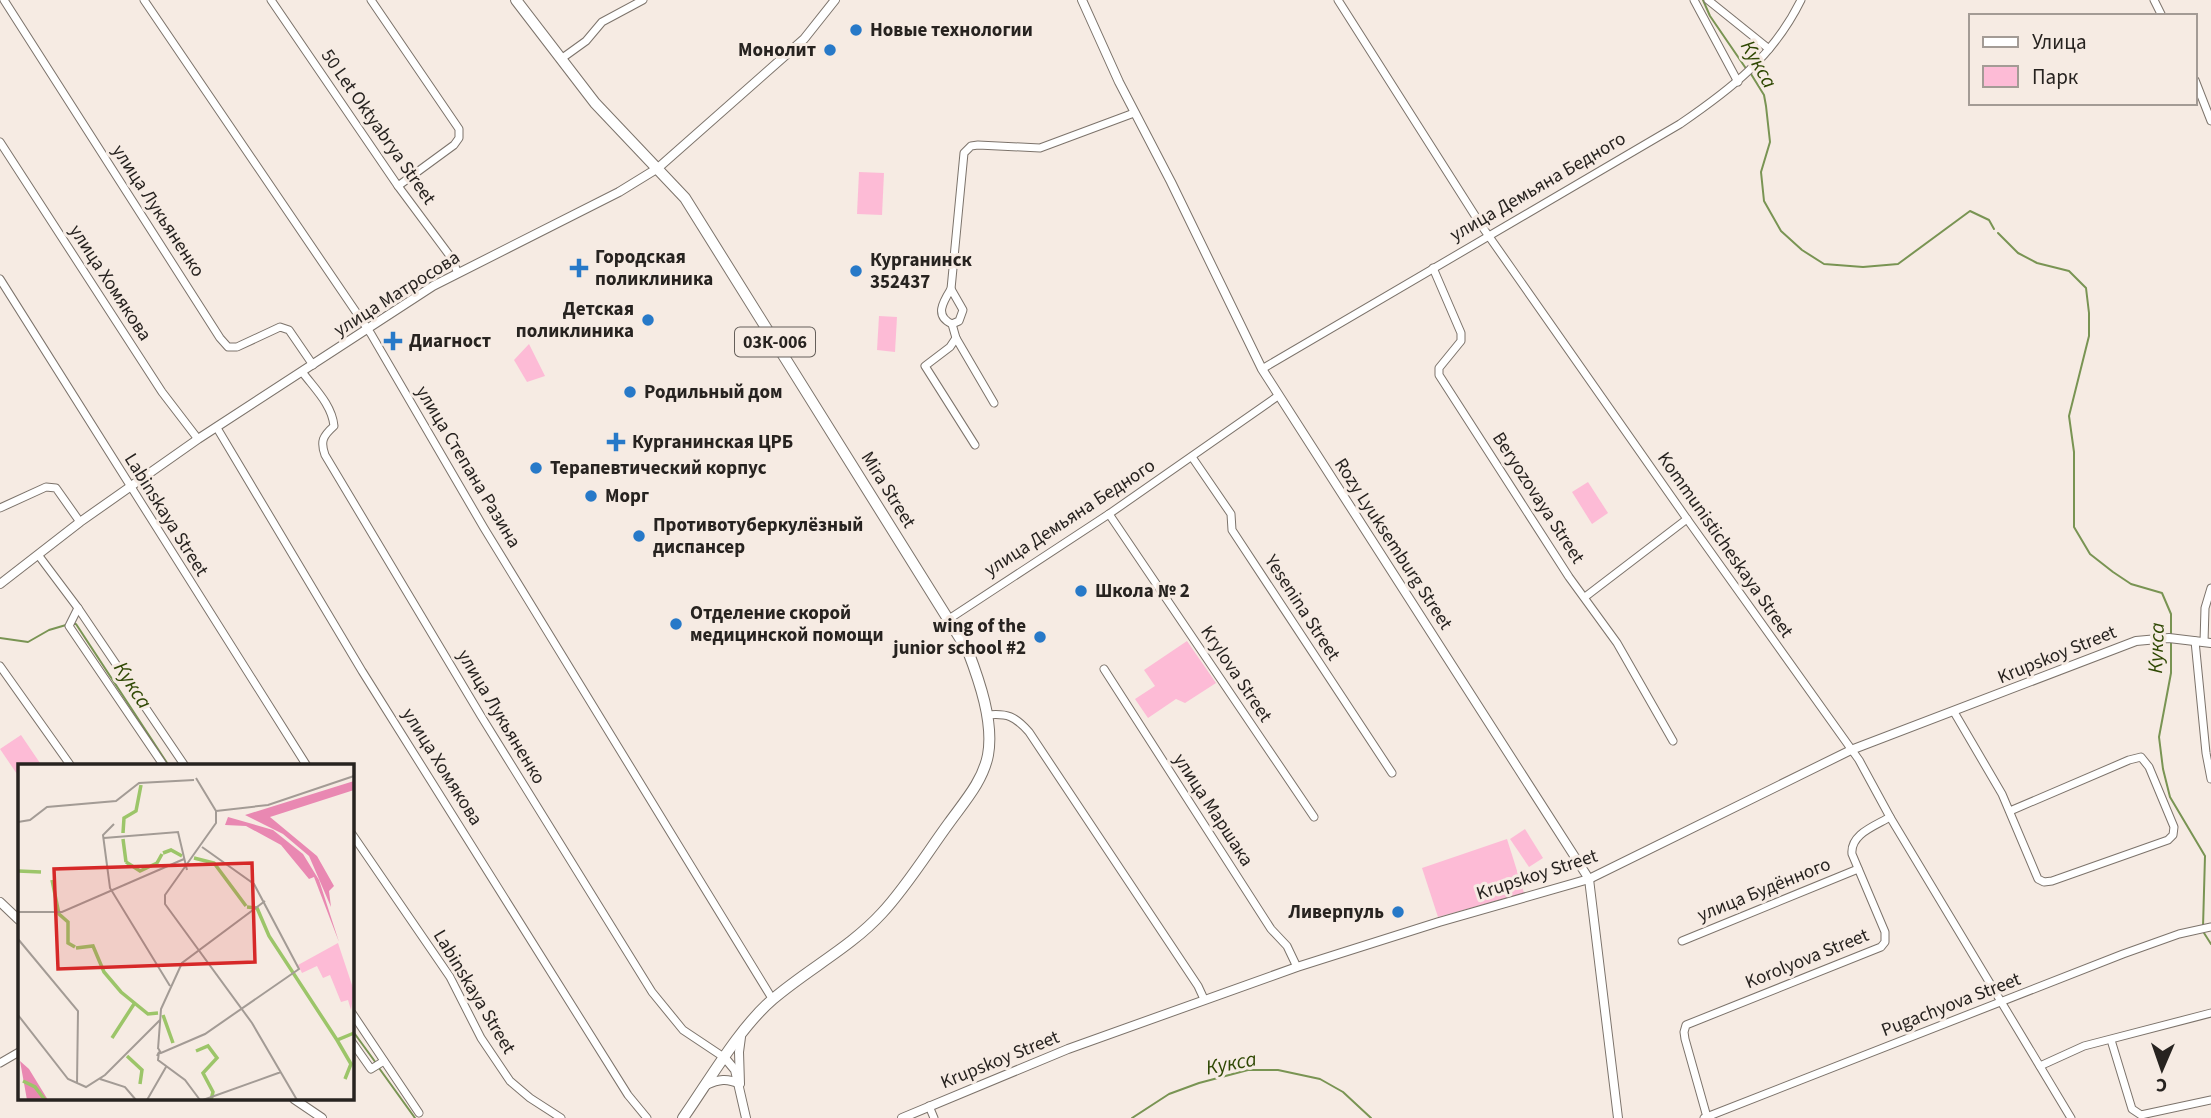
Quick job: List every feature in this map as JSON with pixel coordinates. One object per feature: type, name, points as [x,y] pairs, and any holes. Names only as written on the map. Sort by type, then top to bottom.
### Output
[{"type":"main road","name":"Mira Street","points":[[516,0],[595,103],[685,198],[968,651],[981,684],[987,715]]},
{"type":"main road","name":"03К-006","points":[[683,1118],[741,1037],[773,1000],[859,935],[882,914],[905,886],[977,784],[989,752],[987,715]]},
{"type":"street","name":"улица Лукьяненко","points":[[4,0],[220,338],[228,347],[237,347],[280,327],[289,330],[313,365]]},
{"type":"street","name":"улица Степана Разина","points":[[144,0],[367,329],[484,527],[773,1000]]},
{"type":"street","name":"50 Let Oktyabrya Street","points":[[271,0],[450,257],[457,273]]},
{"type":"street","points":[[371,0],[459,129],[459,138],[454,145],[398,186]]},
{"type":"street","points":[[561,59],[586,41],[602,22],[643,0]]},
{"type":"street","name":"улица Матросова","points":[[0,584],[80,522],[198,439],[433,286],[619,192],[658,168],[804,39],[835,0]]},
{"type":"street","name":"Rozy Lyuksemburg Street","points":[[1082,0],[1134,113],[1262,369],[1589,879],[1618,1118]]},
{"type":"street","name":"Kommunisticheskaya Street","points":[[1338,0],[1489,235],[1859,760],[2000,1003],[2071,1118]]},
{"type":"street","points":[[1694,0],[1738,82]]},
{"type":"street","points":[[1707,0],[1769,49]]},
{"type":"street","name":"улица Демьяна Бедного","points":[[1262,369],[1680,124],[1749,71],[1769,49],[1801,0]]},
{"type":"street","points":[[2197,85],[2211,121]]},
{"type":"street","points":[[994,403],[956,338],[952,324],[940,312],[951,289],[964,152],[971,146],[978,145],[1040,148],[1134,113]]},
{"type":"street","name":"улица Хомякова","points":[[0,142],[162,392],[198,439]]},
{"type":"street","name":"Beryozovaya Street","points":[[1433,268],[1461,333],[1461,341],[1438,368],[1439,375],[1569,577],[1617,643],[1673,741]]},
{"type":"street","name":"Labinskaya Street","points":[[0,279],[306,764]]},
{"type":"street","points":[[951,289],[963,310],[959,321],[952,324]]},
{"type":"street","points":[[956,338],[950,347],[925,366],[975,445]]},
{"type":"street","name":"улица Лукьяненко","points":[[303,373],[329,407],[333,417],[334,426],[324,436],[321,445],[325,455],[481,716],[652,992],[682,1030],[725,1058]]},
{"type":"street","name":"улица Демьяна Бедного","points":[[949,619],[1109,514],[1278,396]]},
{"type":"street","name":"улица Хомякова","points":[[217,428],[362,671],[628,1095],[647,1118]]},
{"type":"street","name":"Yesenina Street","points":[[1192,457],[1231,514],[1232,530],[1392,773]]},
{"type":"street","points":[[0,508],[46,487],[56,488],[80,522]]},
{"type":"street","name":"Krylova Street","points":[[1109,514],[1314,817]]},
{"type":"street","points":[[1585,597],[1687,519]]},
{"type":"street","points":[[38,556],[78,608],[185,764]]},
{"type":"street","points":[[2211,588],[2205,608],[2203,642],[2205,740],[2211,779]]},
{"type":"street","points":[[78,608],[69,626],[163,764]]},
{"type":"street","name":"Krupskoy Street","points":[[902,1118],[1068,1049],[1204,999],[1440,922],[1589,879],[1851,750],[2136,641],[2171,638],[2203,642]]},
{"type":"street","points":[[0,666],[70,764]]},
{"type":"street","name":"улица Маршака","points":[[1104,669],[1271,929],[1287,946],[1297,967]]},
{"type":"street","points":[[1954,712],[2010,811],[2038,879],[2045,881],[2168,841],[2173,835],[2174,827],[2149,767],[2141,757],[2010,811]]},
{"type":"street","points":[[987,715],[1010,715],[1018,719],[1029,732],[1183,963],[1204,999]]},
{"type":"street","name":"Korolyova Street","points":[[1705,1117],[1685,1039],[1686,1025],[1881,947],[1885,942],[1885,932],[1852,854],[1851,845],[1855,839],[1890,817]]},
{"type":"street","name":"Labinskaya Street","points":[[354,837],[450,977],[481,1038],[510,1081],[561,1118]]},
{"type":"street","name":"улица Будённого","points":[[1682,941],[1858,869]]},
{"type":"street","points":[[0,902],[18,919]]},
{"type":"street","name":"Pugachyova Street","points":[[1705,1117],[2123,954],[2179,934],[2210,927]]},
{"type":"street","points":[[2040,1066],[2084,1046],[2211,1013]]},
{"type":"street","points":[[354,1017],[379,1064],[419,1113]]},
{"type":"street","points":[[741,1037],[740,1084],[746,1118]]},
{"type":"street","points":[[2111,1040],[2132,1109],[2141,1115],[2211,1100]]},
{"type":"street","points":[[354,1045],[371,1069],[379,1064]]},
{"type":"street","points":[[0,1063],[18,1053]]},
{"type":"street","points":[[725,1058],[735,1070],[740,1084]]},
{"type":"street","points":[[706,1086],[728,1079],[740,1084]]},
{"type":"street","points":[[295,1100],[322,1118]]},
{"type":"street","points":[[929,1106],[934,1118]]},
{"type":"green space","points":[[859,172],[884,173],[882,215],[857,214]]},
{"type":"green space","points":[[879,316],[897,317],[895,352],[877,350]]},
{"type":"green space","points":[[529,344],[545,376],[527,382],[514,360]]},
{"type":"green space","points":[[1588,482],[1608,513],[1592,524],[1572,492]]},
{"type":"green space","points":[[1187,641],[1216,683],[1185,703],[1176,699],[1148,718],[1135,699],[1155,686],[1144,670]]},
{"type":"green space","points":[[21,735],[41,764],[18,764],[18,776],[0,749]]},
{"type":"green space","points":[[1525,829],[1543,858],[1529,867],[1510,839]]},
{"type":"green space","points":[[1507,839],[1524,893],[1438,917],[1422,868]]},
{"type":"waterway","name":"Кукса","points":[[1703,0],[1710,16],[1747,70]]},
{"type":"waterway","name":"Кукса","points":[[1751,74],[1764,95],[1770,142],[1761,172],[1764,201],[1781,231],[1802,250],[1824,264],[1863,267],[1898,264],[1970,211],[1989,220],[1994,229]]},
{"type":"waterway","name":"Кукса","points":[[1998,233],[2018,253],[2037,263],[2069,271],[2086,288],[2089,336],[2069,416],[2074,452],[2074,527],[2090,554],[2113,572],[2131,584],[2162,593],[2171,614],[2171,635]]},
{"type":"waterway","name":"Кукса","points":[[72,624],[76,624],[168,764]]},
{"type":"waterway","name":"Кукса","points":[[0,638],[28,642],[49,630],[66,625]]},
{"type":"waterway","name":"Кукса","points":[[2171,640],[2171,673],[2159,737],[2170,797],[2205,856],[2203,927]]},
{"type":"waterway","name":"Кукса","points":[[2204,933],[2211,944]]},
{"type":"waterway","name":"Кукса","points":[[354,1033],[376,1063]]},
{"type":"waterway","name":"Кукса","points":[[379,1068],[415,1118]]},
{"type":"waterway","name":"Кукса","points":[[1132,1118],[1169,1094],[1248,1070],[1278,1070],[1320,1079],[1343,1092],[1371,1118]]},
{"type":"place","name":"Новые технологии","points":[[856,30]]},
{"type":"place","name":"Монолит","points":[[830,50]]},
{"type":"place","name":"Городская поликлиника","points":[[579,268]]},
{"type":"place","name":"Курганинск 352437","points":[[856,271]]},
{"type":"place","name":"Детская поликлиника","points":[[648,320]]},
{"type":"place","name":"Диагност","points":[[393,341]]},
{"type":"place","name":"Родильный дом","points":[[630,392]]},
{"type":"place","name":"Курганинская ЦРБ","points":[[616,442]]},
{"type":"place","name":"Терапевтический корпус","points":[[536,468]]},
{"type":"place","name":"Морг","points":[[591,496]]},
{"type":"place","name":"Противотуберкулёзный диспансер","points":[[639,536]]},
{"type":"place","name":"Школа № 2","points":[[1081,591]]},
{"type":"place","name":"Отделение скорой медицинской помощи","points":[[676,624]]},
{"type":"place","name":"wing of the junior school #2","points":[[1040,637]]},
{"type":"place","name":"Ливерпуль","points":[[1398,912]]}]
